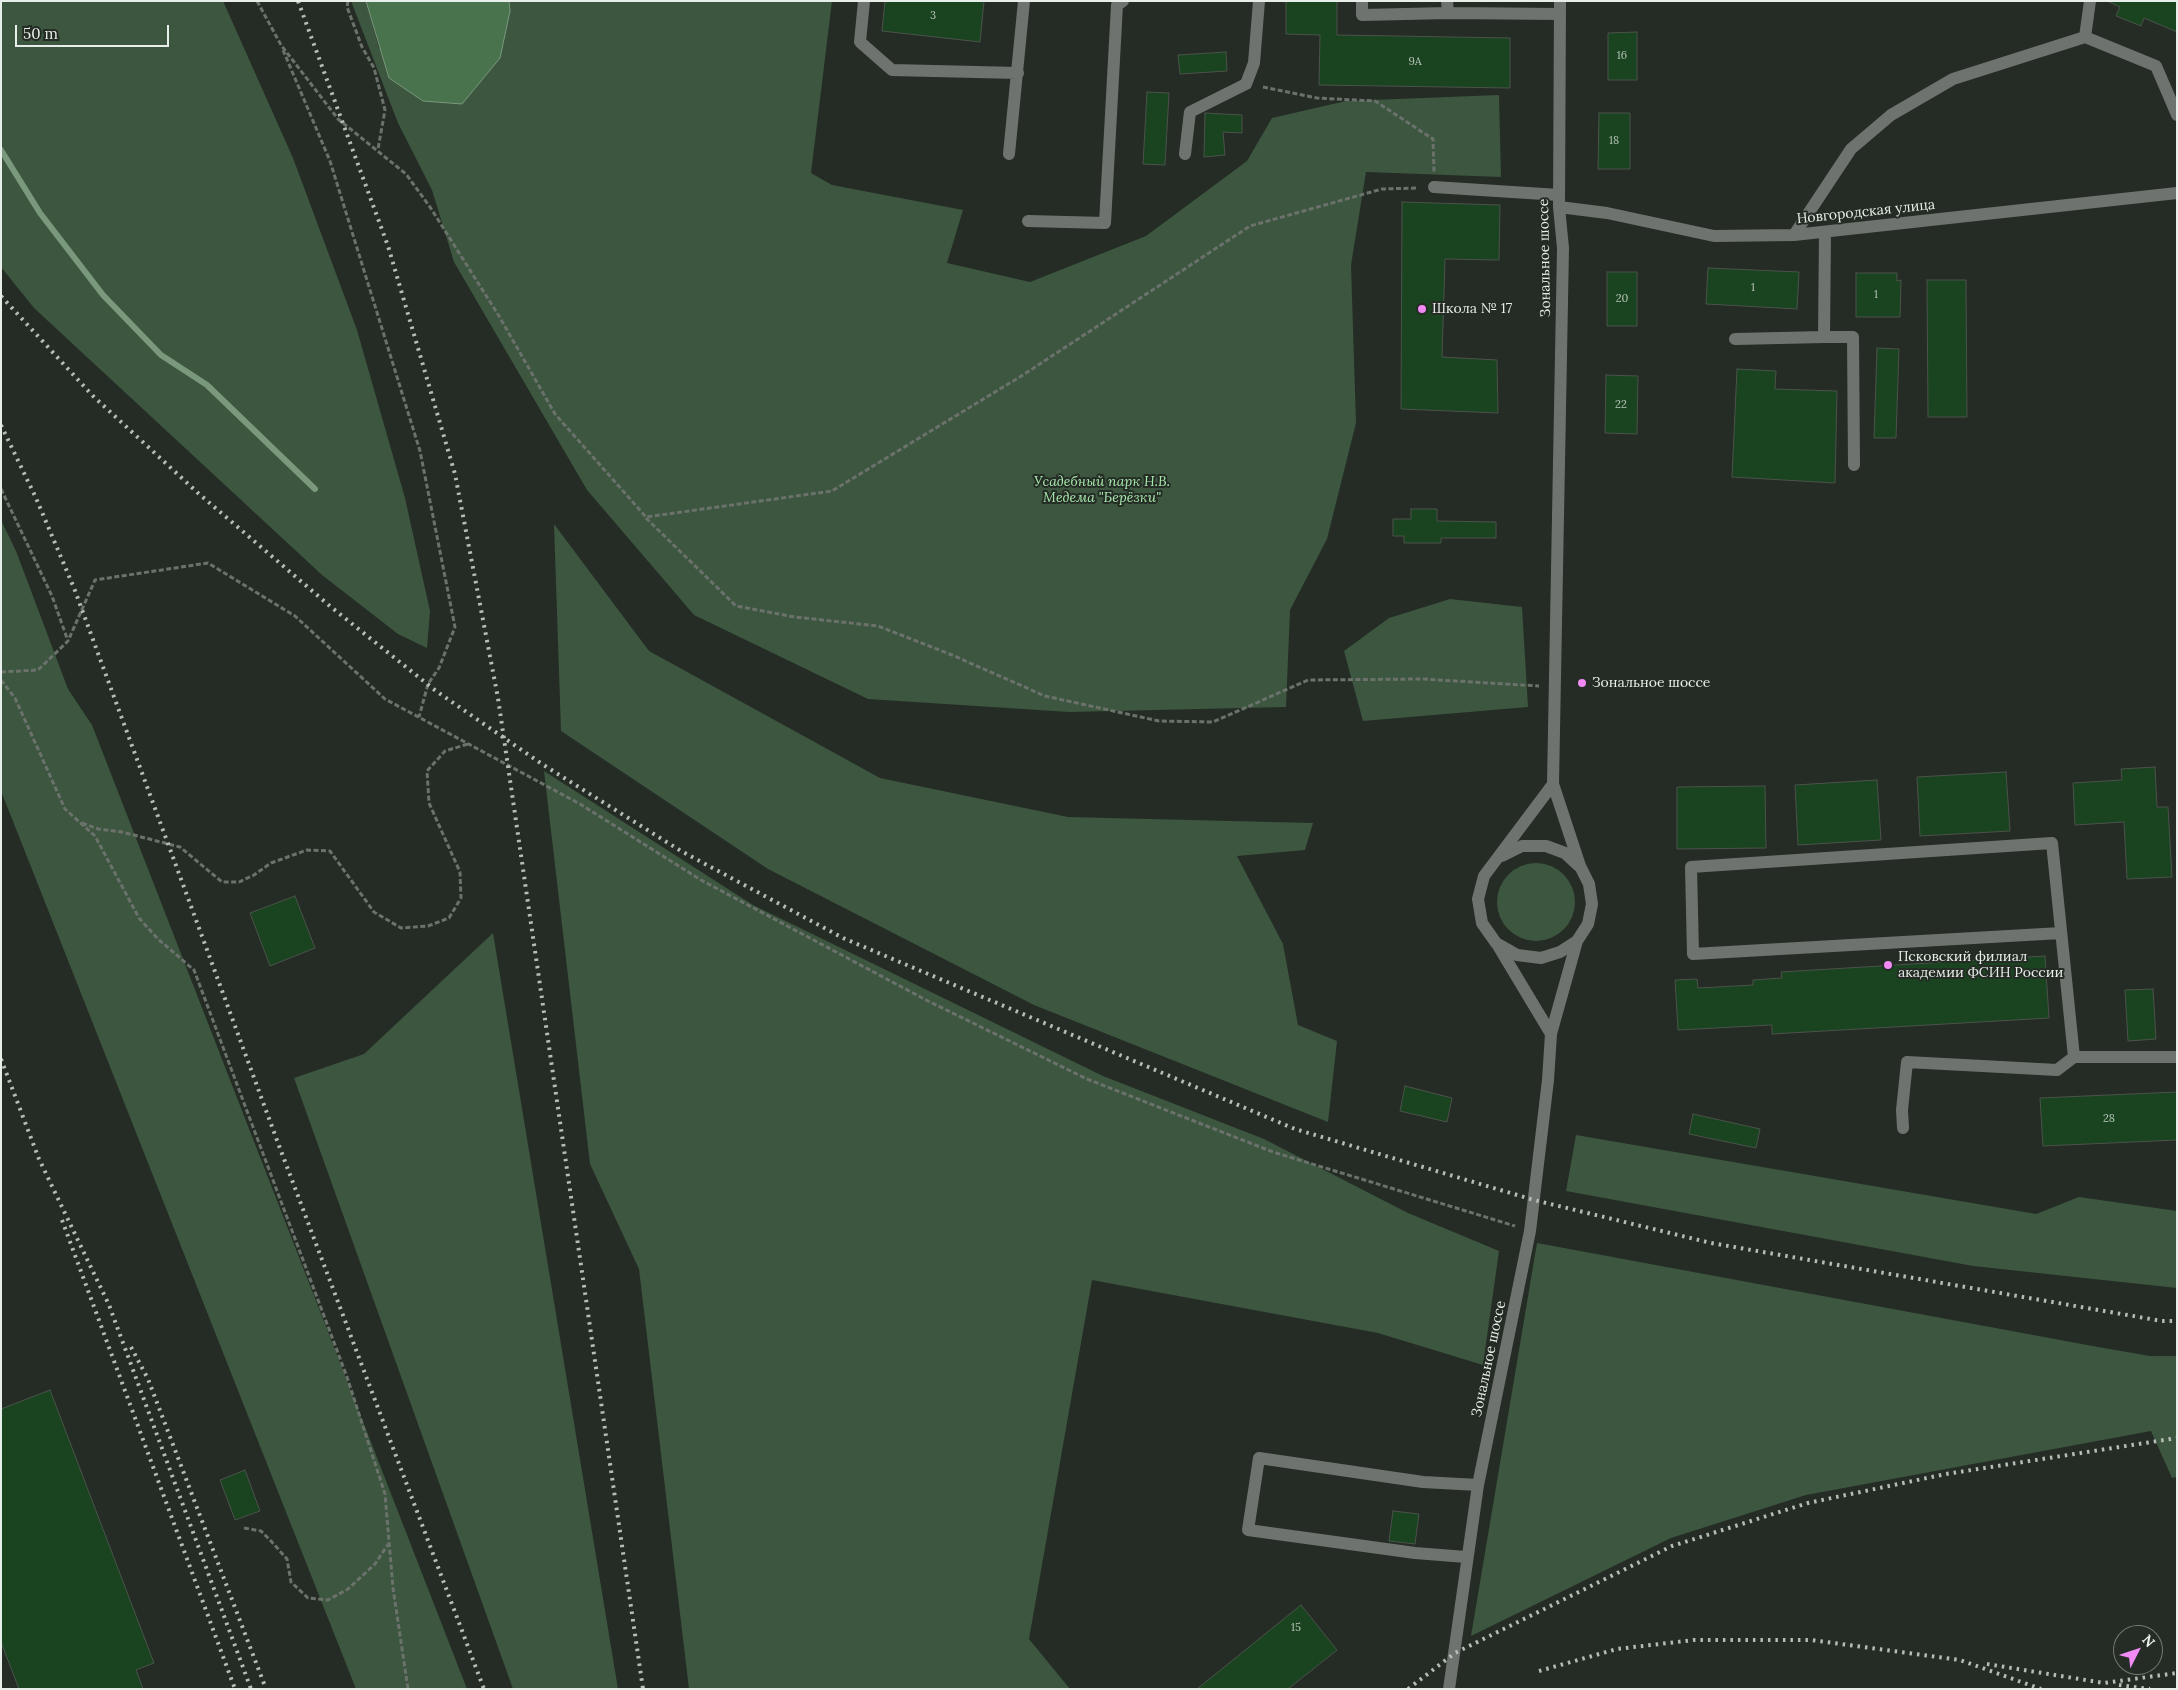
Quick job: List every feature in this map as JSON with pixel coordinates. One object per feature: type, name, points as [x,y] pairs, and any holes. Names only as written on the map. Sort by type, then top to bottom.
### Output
[{"type":"street","points":[[864,1],[860,42],[892,70],[1018,72]]},
{"type":"street","points":[[1009,154],[1024,1]]},
{"type":"street","points":[[1028,221],[1105,223],[1117,5],[1122,1]]},
{"type":"street","points":[[1186,154],[1190,112],[1246,84],[1254,63],[1259,1]]},
{"type":"street","points":[[1362,1],[1362,15],[1447,7],[1560,8]]},
{"type":"street","points":[[2085,37],[2090,1]]},
{"type":"street","name":"Зональное шоссе","points":[[1449,1689],[1466,1557],[1478,1485],[1530,1230],[1548,1080],[1551,1034],[1576,941],[1588,924],[1592,904],[1589,884],[1580,866],[1553,784],[1563,248],[1559,201],[1560,8]]},
{"type":"street","points":[[1794,235],[1851,149],[1891,116],[1953,79],[2085,37],[2156,66],[2177,115]]},
{"type":"street","name":"Новгородская улица","points":[[1434,187],[1559,201],[1714,236],[1825,233],[2177,193]]},
{"type":"street","points":[[1824,337],[1825,233]]},
{"type":"street","points":[[1734,339],[1853,337],[1854,465]]},
{"type":"street","name":"Зональное шоссе","points":[[1551,1034],[1482,923],[1478,899],[1484,876],[1553,784]]},
{"type":"street","points":[[2062,934],[1693,954],[1691,867],[2052,842],[2062,934],[2074,1057]]},
{"type":"street","name":"Зональное шоссе","points":[[1500,857],[1522,846],[1546,846],[1565,853],[1580,866]]},
{"type":"street","name":"Зональное шоссе","points":[[1496,943],[1517,955],[1541,958],[1560,952],[1576,941]]},
{"type":"street","points":[[1903,1128],[1902,1110],[1907,1062],[2057,1070],[2074,1057],[2177,1057]]},
{"type":"street","points":[[1466,1557],[1415,1553],[1248,1530],[1259,1458],[1423,1482],[1478,1485]]},
{"type":"path","points":[[257,1],[281,45],[330,160],[420,451],[455,628],[439,668],[428,684],[419,717]]},
{"type":"path","points":[[348,1],[348,7],[362,47],[374,68],[385,110],[378,149]]},
{"type":"path","points":[[281,45],[338,119],[378,149],[406,174],[430,207],[499,316],[554,414],[646,517],[736,606],[795,617],[878,626],[952,655],[1045,696],[1160,721],[1212,722],[1308,680],[1422,679],[1534,686]]},
{"type":"path","points":[[646,517],[832,491],[1024,375],[1250,226],[1382,189],[1434,187],[1433,139],[1375,101],[1317,98],[1246,84]]},
{"type":"path","points":[[1,489],[52,596],[68,640]]},
{"type":"path","points":[[1,672],[38,670],[68,640],[95,580],[208,563],[295,616],[385,699],[580,804],[701,880],[928,1000],[1087,1079],[1273,1152],[1530,1230]]},
{"type":"path","points":[[1,680],[14,698],[65,809],[95,836],[139,918],[158,939],[194,970],[347,1377],[385,1494],[392,1588],[408,1689]]},
{"type":"path","points":[[80,823],[98,830],[122,832],[180,847],[222,882],[239,882],[254,876],[271,863],[307,850],[330,851],[374,912],[400,928],[428,926],[449,918],[461,898],[460,872],[430,804],[427,771],[445,751],[469,744]]},
{"type":"path","points":[[244,1528],[261,1531],[271,1541],[287,1559],[291,1582],[308,1598],[328,1600],[348,1589],[368,1570],[389,1543]]},
{"type":"green space","points":[[1,1],[223,1],[293,158],[357,330],[405,498],[430,611],[427,648],[398,634],[322,575],[34,308],[1,267]]},
{"type":"green space","name":"Усадебный парк Н.В. Медема \"Берёзки\"","points":[[351,1],[366,1],[379,48],[510,11],[509,1],[832,1],[811,173],[832,185],[963,210],[947,263],[1030,282],[1146,236],[1247,161],[1272,118],[1346,101],[1499,95],[1501,177],[1366,172],[1351,265],[1356,423],[1327,539],[1290,610],[1286,707],[1069,712],[868,699],[694,615],[587,490],[454,262],[432,190],[398,123]]},
{"type":"green space","points":[[1,520],[16,551],[68,689],[92,725],[467,1689],[356,1689],[1,791]]},
{"type":"green space","points":[[554,524],[649,651],[880,778],[1068,817],[1313,823],[1305,850],[1237,856],[1283,944],[1298,1025],[1337,1041],[1328,1122],[1034,1005],[768,869],[561,731]]},
{"type":"green space","points":[[1450,599],[1522,607],[1528,707],[1363,721],[1344,651],[1389,618]]},
{"type":"green space","points":[[544,771],[753,905],[1103,1076],[1264,1139],[1408,1213],[1499,1251],[1483,1365],[1378,1333],[1092,1280],[1029,1639],[1070,1689],[689,1689],[639,1269],[590,1164]]},
{"type":"green space","points":[[1536,863],[1551,866],[1563,875],[1572,887],[1575,902],[1572,917],[1563,929],[1551,938],[1536,941],[1521,938],[1509,929],[1500,917],[1497,902],[1500,887],[1509,875],[1521,866]]},
{"type":"green space","points":[[493,933],[618,1689],[513,1689],[294,1078],[364,1054]]},
{"type":"green space","points":[[1576,1135],[2036,1214],[2079,1197],[2177,1211],[2177,1288],[1973,1266],[1566,1191]]},
{"type":"green space","points":[[1537,1243],[2098,1347],[2150,1356],[2177,1356],[2177,1477],[2172,1478],[2151,1431],[1806,1495],[1671,1538],[1471,1636]]},
{"type":"shaded area","points":[[366,1],[509,1],[510,11],[500,58],[462,104],[423,101],[389,78]]},
{"type":"building","points":[[885,1],[984,1],[980,42],[882,31]]},
{"type":"building","points":[[1286,1],[1337,1],[1337,35],[1510,38],[1510,88],[1319,85],[1320,35],[1286,34]]},
{"type":"building","points":[[2107,1],[2177,1],[2177,32],[2144,18],[2141,26],[2116,16],[2120,7]]},
{"type":"building","points":[[1637,32],[1637,80],[1608,80],[1608,33]]},
{"type":"building","points":[[1226,52],[1227,71],[1180,74],[1178,55]]},
{"type":"building","points":[[1147,92],[1169,93],[1165,165],[1143,164]]},
{"type":"building","points":[[1205,113],[1242,115],[1242,133],[1223,132],[1225,155],[1204,157]]},
{"type":"building","points":[[1599,113],[1630,113],[1630,169],[1598,169]]},
{"type":"building","name":"Школа № 17","points":[[1402,202],[1500,205],[1499,260],[1445,259],[1442,357],[1497,360],[1498,413],[1401,409]]},
{"type":"building","points":[[1708,268],[1799,272],[1797,309],[1706,304]]},
{"type":"building","points":[[1607,272],[1637,272],[1637,326],[1607,326]]},
{"type":"building","points":[[1856,273],[1897,273],[1897,281],[1901,280],[1900,317],[1856,317]]},
{"type":"building","points":[[1927,280],[1966,280],[1967,417],[1928,417]]},
{"type":"building","points":[[1877,348],[1899,349],[1896,438],[1874,438]]},
{"type":"building","points":[[1737,369],[1776,371],[1775,389],[1837,391],[1835,483],[1732,477]]},
{"type":"building","points":[[1606,375],[1638,376],[1637,434],[1605,433]]},
{"type":"building","points":[[1411,509],[1437,509],[1437,521],[1496,522],[1496,538],[1441,538],[1441,543],[1404,543],[1404,536],[1393,536],[1393,519],[1411,519]]},
{"type":"building","points":[[2155,767],[2157,807],[2168,807],[2172,877],[2127,879],[2124,822],[2075,825],[2073,783],[2122,780],[2121,769]]},
{"type":"building","points":[[2006,772],[2010,831],[1920,836],[1917,777]]},
{"type":"building","points":[[1877,780],[1881,840],[1798,845],[1795,785]]},
{"type":"building","points":[[1765,786],[1766,848],[1677,849],[1677,787]]},
{"type":"building","points":[[295,896],[315,948],[270,966],[250,913]]},
{"type":"building","points":[[2045,956],[2049,1018],[1772,1034],[1772,1025],[1678,1030],[1675,980],[1697,979],[1698,988],[1753,985],[1753,980],[1782,978],[1781,972]]},
{"type":"building","points":[[2153,989],[2156,1039],[2128,1041],[2125,990]]},
{"type":"building","points":[[1405,1086],[1452,1098],[1447,1122],[1400,1111]]},
{"type":"building","points":[[2177,1092],[2177,1140],[2043,1146],[2040,1098]]},
{"type":"building","points":[[1693,1114],[1760,1129],[1756,1148],[1689,1134]]},
{"type":"building","points":[[50,1390],[154,1663],[136,1670],[143,1689],[19,1689],[1,1642],[1,1409]]},
{"type":"building","points":[[245,1470],[260,1511],[235,1520],[220,1480]]},
{"type":"building","points":[[1393,1511],[1419,1514],[1415,1544],[1389,1541]]},
{"type":"building","points":[[1301,1605],[1337,1650],[1288,1689],[1197,1689]]},
{"type":"waterway","points":[[1,150],[40,213],[103,295],[161,355],[207,385],[315,489]]},
{"type":"railway","points":[[298,1],[388,246],[455,474],[498,698],[643,1689]]},
{"type":"railway","points":[[1,296],[93,396],[198,493],[331,607],[436,691],[542,764],[681,851],[843,938],[1295,1129],[1534,1200],[1711,1243],[2162,1321],[2177,1321]]},
{"type":"railway","points":[[1,425],[36,498],[74,588],[278,1143],[484,1689]]},
{"type":"railway","points":[[1,1059],[39,1159],[109,1305],[251,1689]]},
{"type":"railway","points":[[62,1220],[235,1689]]},
{"type":"railway","points":[[131,1347],[148,1379],[266,1689]]},
{"type":"railway","points":[[1408,1689],[1455,1653],[1672,1546],[1808,1503],[1946,1474],[2177,1438]]},
{"type":"railway","points":[[1539,1671],[1617,1649],[1694,1640],[1811,1640],[1960,1660],[2041,1689]]},
{"type":"railway","points":[[1987,1664],[2104,1683],[2177,1673]]},
{"type":"railway","points":[[2119,1685],[2150,1689]]},
{"type":"place","name":"Школа № 17","points":[[1422,309]]},
{"type":"place","name":"Зональное шоссе","points":[[1582,683]]},
{"type":"place","name":"Псковский филиал академии ФСИН России","points":[[1888,965]]}]
